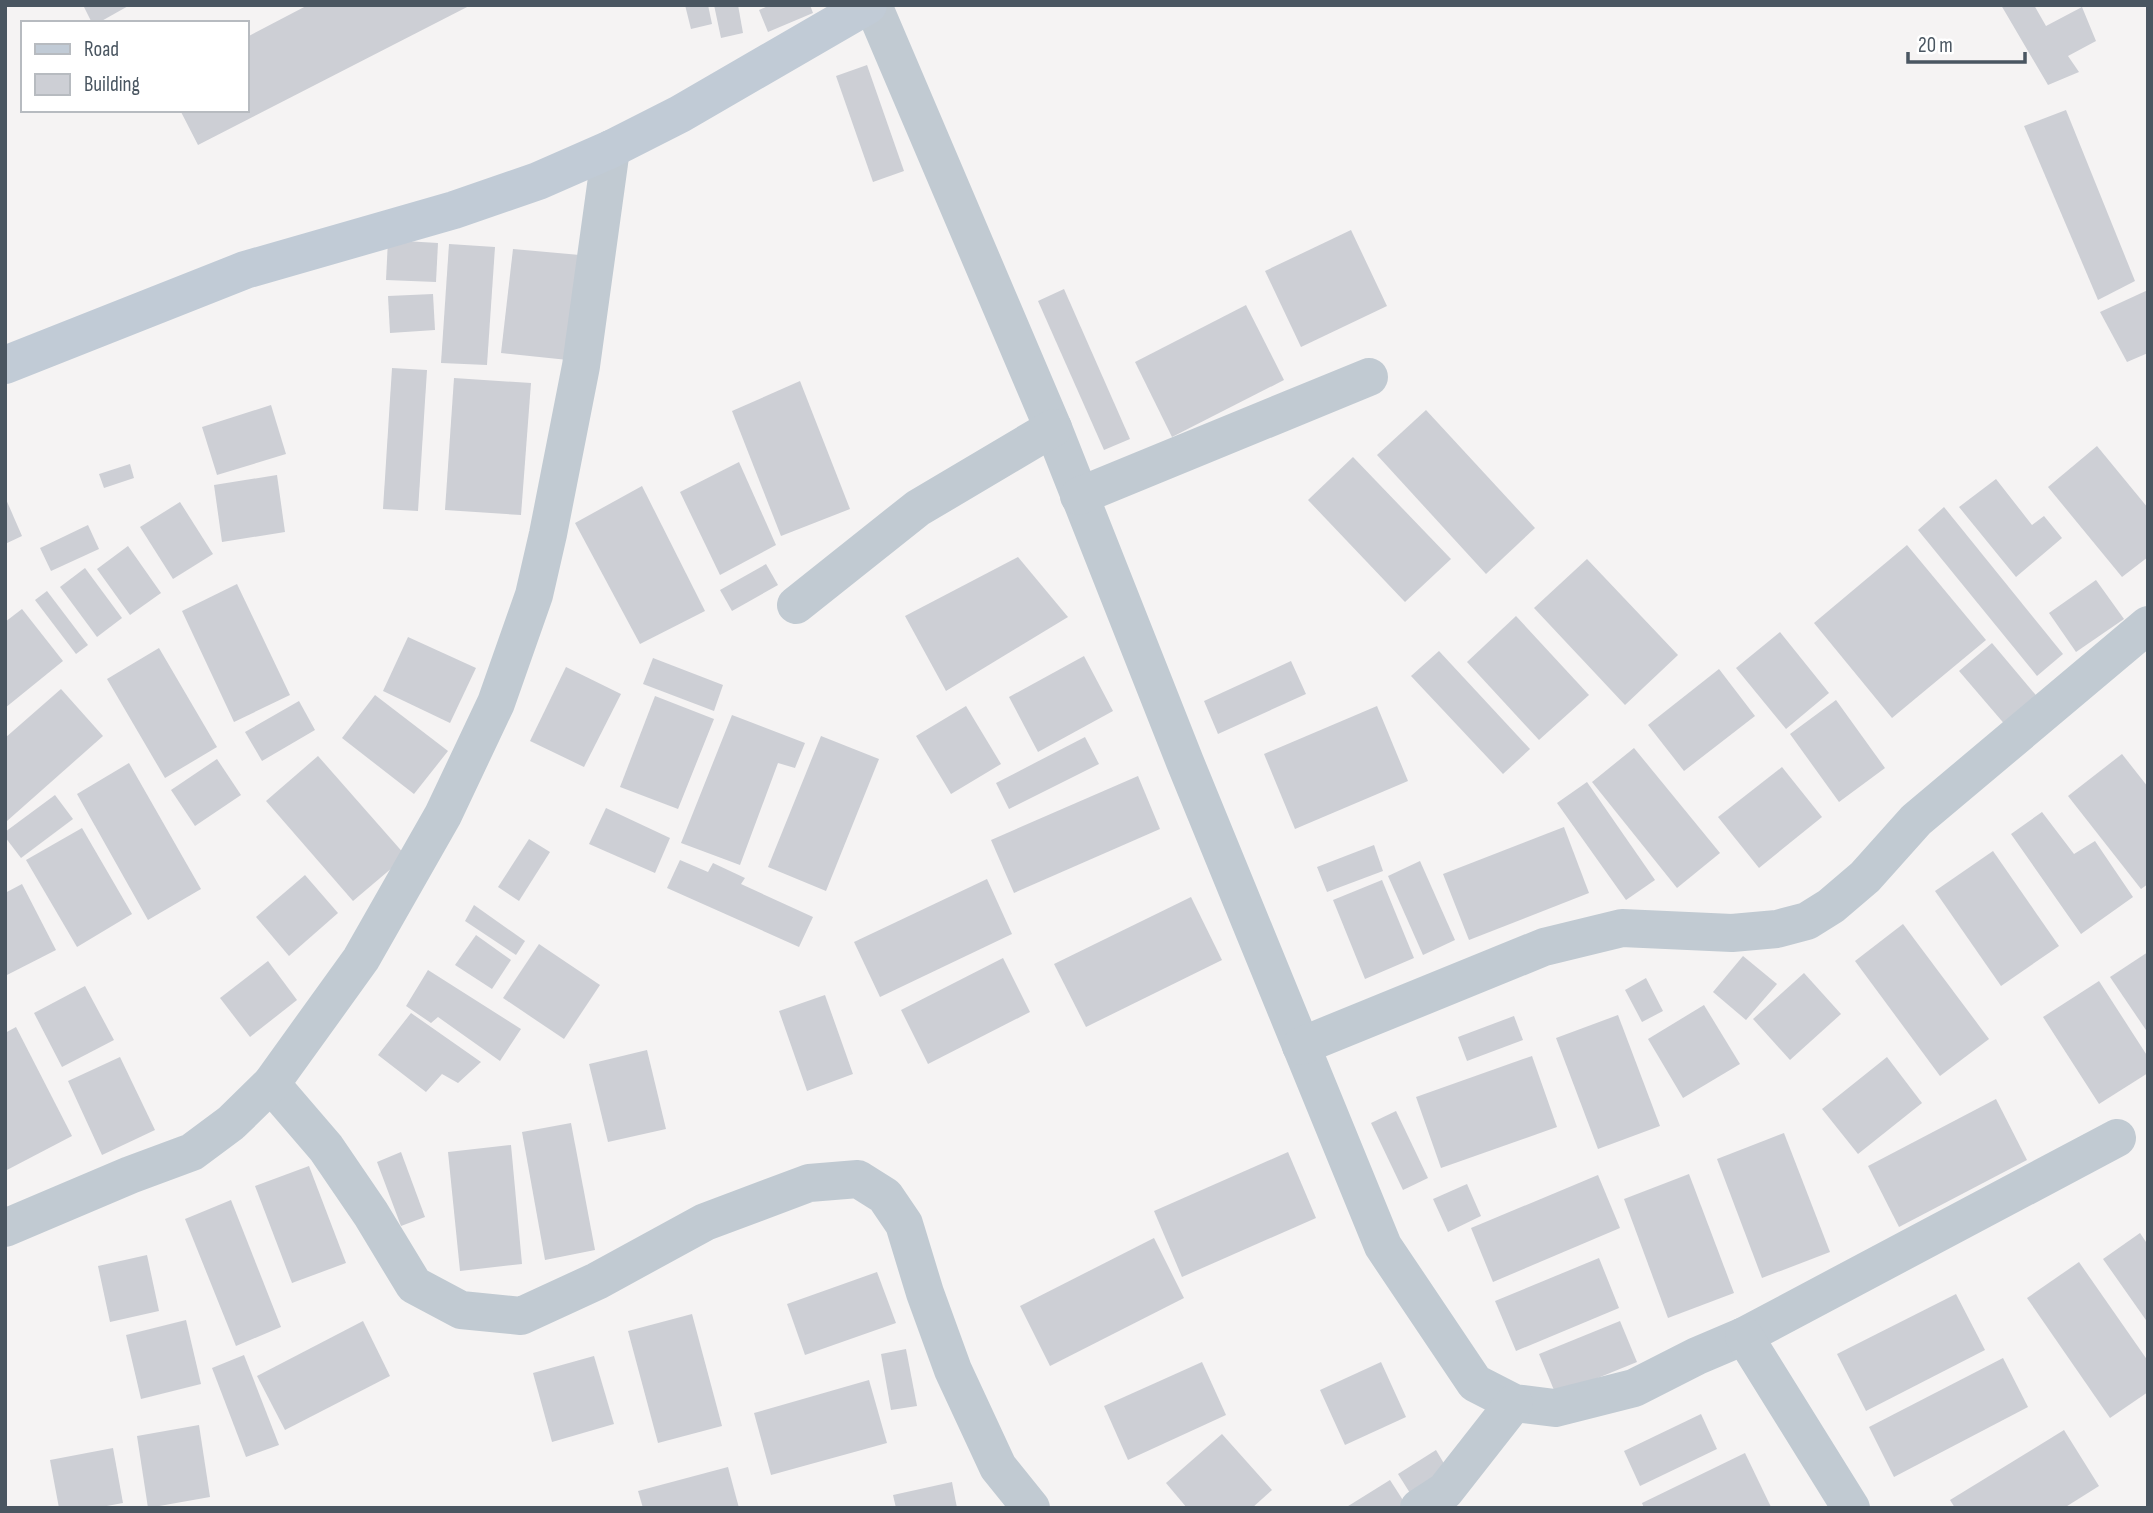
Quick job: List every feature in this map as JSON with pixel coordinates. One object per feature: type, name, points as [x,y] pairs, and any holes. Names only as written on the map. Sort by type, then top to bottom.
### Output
[{"type":"street","points":[[5,365],[246,270],[454,210],[538,181],[611,149],[680,114],[871,5],[1053,428],[1383,1246],[1475,1383],[1514,1403],[1555,1408],[1633,1388],[1744,1336],[2117,1138]]},
{"type":"street","points":[[5,1228],[192,1152],[231,1122],[271,1084],[361,959],[443,815],[496,703],[534,595],[581,366],[611,149]]},
{"type":"street","points":[[1079,496],[1369,377]]},
{"type":"street","points":[[796,605],[918,508],[1053,428]]},
{"type":"street","points":[[1301,1046],[1544,947],[1622,928],[1732,933],[1777,929],[1808,921],[1831,906],[1865,877],[1916,820],[2148,625]]},
{"type":"street","points":[[271,1084],[326,1147],[414,1285],[461,1310],[521,1316],[597,1281],[705,1223],[809,1184],[858,1179],[885,1196],[904,1224],[953,1370],[998,1467],[1031,1508]]},
{"type":"street","points":[[1744,1336],[1851,1508]]},
{"type":"street","points":[[1419,1508],[1445,1491],[1514,1403]]},
{"type":"building","points":[[83,5],[130,5],[102,21],[91,21]]},
{"type":"building","points":[[308,5],[471,5],[198,145],[181,112],[248,112],[248,36]]},
{"type":"building","points":[[685,5],[708,5],[712,24],[691,29]]},
{"type":"building","points":[[714,5],[738,5],[743,33],[721,38]]},
{"type":"building","points":[[770,5],[810,5],[813,13],[768,32],[759,10]]},
{"type":"building","points":[[2001,5],[2034,5],[2046,26],[2082,7],[2096,41],[2068,56],[2079,72],[2048,85]]},
{"type":"building","points":[[867,65],[904,171],[873,182],[836,76]]},
{"type":"building","points":[[2066,110],[2135,281],[2098,300],[2024,126]]},
{"type":"building","points":[[1351,230],[1387,306],[1301,347],[1265,271]]},
{"type":"building","points":[[388,240],[438,243],[436,282],[386,280]]},
{"type":"building","points":[[449,244],[495,247],[487,365],[441,363]]},
{"type":"building","points":[[513,249],[580,255],[568,360],[501,353]]},
{"type":"building","points":[[1064,289],[1130,439],[1104,450],[1038,301]]},
{"type":"building","points":[[2148,290],[2148,353],[2127,362],[2100,312]]},
{"type":"building","points":[[433,294],[435,330],[390,333],[388,296]]},
{"type":"building","points":[[1246,305],[1284,380],[1172,437],[1135,362]]},
{"type":"building","points":[[392,368],[427,370],[418,511],[383,509]]},
{"type":"building","points":[[454,378],[531,383],[521,515],[445,510]]},
{"type":"building","points":[[800,381],[850,509],[781,536],[732,411]]},
{"type":"building","points":[[271,405],[286,454],[217,475],[202,427]]},
{"type":"building","points":[[1426,410],[1535,528],[1486,574],[1377,455]]},
{"type":"building","points":[[2097,446],[2148,508],[2148,557],[2122,577],[2048,487]]},
{"type":"building","points":[[1353,457],[1451,559],[1405,602],[1308,500]]},
{"type":"building","points":[[739,462],[776,545],[720,575],[680,492]]},
{"type":"building","points":[[130,464],[134,478],[104,488],[99,474]]},
{"type":"building","points":[[277,475],[285,532],[222,542],[214,485]]},
{"type":"building","points":[[1996,479],[2032,525],[2044,516],[2062,538],[2016,577],[1959,507]]},
{"type":"building","points":[[642,486],[705,611],[640,644],[575,523]]},
{"type":"building","points":[[5,497],[22,536],[5,544]]},
{"type":"building","points":[[180,502],[213,554],[173,579],[140,527]]},
{"type":"building","points":[[1944,507],[2063,654],[2037,676],[1918,530]]},
{"type":"building","points":[[88,525],[99,549],[51,571],[40,548]]},
{"type":"building","points":[[1907,545],[1986,640],[1892,718],[1814,623]]},
{"type":"building","points":[[128,546],[161,593],[130,615],[97,569]]},
{"type":"building","points":[[1018,557],[1068,617],[946,691],[905,616]]},
{"type":"building","points":[[1587,559],[1678,655],[1625,705],[1534,608]]},
{"type":"building","points":[[766,564],[778,585],[732,611],[720,590]]},
{"type":"building","points":[[85,568],[122,618],[97,637],[60,587]]},
{"type":"building","points":[[2096,580],[2124,619],[2076,652],[2049,613]]},
{"type":"building","points":[[237,584],[290,695],[234,722],[182,611]]},
{"type":"building","points":[[47,591],[88,645],[76,654],[35,600]]},
{"type":"building","points":[[22,609],[63,661],[5,708],[5,622]]},
{"type":"building","points":[[1516,616],[1589,695],[1539,740],[1467,662]]},
{"type":"building","points":[[1780,632],[1829,693],[1786,729],[1736,668]]},
{"type":"building","points":[[408,637],[476,668],[450,723],[383,691]]},
{"type":"building","points":[[1992,643],[2040,700],[2007,727],[1959,671]]},
{"type":"building","points":[[159,648],[217,747],[165,778],[107,679]]},
{"type":"building","points":[[1439,651],[1530,749],[1503,774],[1411,676]]},
{"type":"building","points":[[1084,656],[1113,711],[1038,752],[1009,697]]},
{"type":"building","points":[[653,658],[723,685],[714,711],[643,684]]},
{"type":"building","points":[[1291,661],[1306,694],[1218,734],[1204,701]]},
{"type":"building","points":[[566,667],[621,694],[584,767],[530,741]]},
{"type":"building","points":[[1719,669],[1755,716],[1684,771],[1648,725]]},
{"type":"building","points":[[61,689],[103,736],[7,821],[5,738]]},
{"type":"building","points":[[375,695],[448,751],[414,794],[342,738]]},
{"type":"building","points":[[655,696],[714,719],[678,809],[620,787]]},
{"type":"building","points":[[1836,700],[1885,768],[1839,802],[1790,734]]},
{"type":"building","points":[[299,701],[315,730],[262,761],[245,732]]},
{"type":"building","points":[[966,706],[1001,764],[951,794],[916,736]]},
{"type":"building","points":[[1377,706],[1408,781],[1295,829],[1264,754]]},
{"type":"building","points":[[732,715],[805,743],[795,768],[778,763],[740,865],[681,843]]},
{"type":"building","points":[[821,736],[879,759],[826,891],[768,867]]},
{"type":"building","points":[[1085,737],[1099,764],[1009,809],[996,783]]},
{"type":"building","points":[[1634,748],[1720,853],[1677,888],[1592,782]]},
{"type":"building","points":[[2122,754],[2148,787],[2148,884],[2141,889],[2068,796]]},
{"type":"building","points":[[318,756],[406,856],[353,901],[266,801]]},
{"type":"building","points":[[217,759],[241,795],[195,826],[171,790]]},
{"type":"building","points":[[129,763],[201,889],[148,920],[77,794]]},
{"type":"building","points":[[1782,767],[1822,817],[1759,868],[1718,817]]},
{"type":"building","points":[[1138,776],[1160,829],[1014,893],[991,840]]},
{"type":"building","points":[[1587,782],[1655,880],[1626,900],[1557,803]]},
{"type":"building","points":[[55,795],[73,819],[21,858],[5,837],[5,832]]},
{"type":"building","points":[[606,808],[670,838],[655,873],[589,844]]},
{"type":"building","points":[[2042,812],[2074,854],[2095,841],[2133,897],[2081,934],[2011,834]]},
{"type":"building","points":[[1564,827],[1589,893],[1469,940],[1443,874]]},
{"type":"building","points":[[82,828],[132,914],[77,947],[26,860]]},
{"type":"building","points":[[529,839],[550,852],[519,901],[498,887]]},
{"type":"building","points":[[1374,845],[1383,871],[1327,892],[1317,867]]},
{"type":"building","points":[[1993,851],[2059,946],[2001,986],[1935,891]]},
{"type":"building","points":[[680,860],[708,872],[713,863],[745,878],[741,884],[813,917],[799,947],[667,888]]},
{"type":"building","points":[[1420,861],[1455,940],[1423,955],[1388,876]]},
{"type":"building","points":[[305,875],[338,913],[289,956],[256,917]]},
{"type":"building","points":[[987,879],[1012,934],[880,997],[854,942]]},
{"type":"building","points":[[1382,880],[1414,958],[1365,979],[1333,900]]},
{"type":"building","points":[[22,884],[56,950],[5,976],[5,893]]},
{"type":"building","points":[[1191,897],[1222,960],[1086,1027],[1054,964]]},
{"type":"building","points":[[474,905],[525,941],[516,955],[465,921]]},
{"type":"building","points":[[1903,924],[1989,1039],[1940,1076],[1855,961]]},
{"type":"building","points":[[476,935],[511,960],[492,989],[455,965]]},
{"type":"building","points":[[539,944],[600,985],[564,1039],[503,998]]},
{"type":"building","points":[[2148,952],[2148,1033],[2110,977]]},
{"type":"building","points":[[1743,956],[1777,984],[1746,1020],[1713,992]]},
{"type":"building","points":[[1003,958],[1030,1012],[928,1064],[901,1010]]},
{"type":"building","points":[[268,961],[297,1000],[250,1037],[220,998]]},
{"type":"building","points":[[428,970],[521,1029],[500,1061],[438,1017],[431,1023],[406,1006]]},
{"type":"building","points":[[1804,973],[1841,1014],[1790,1060],[1753,1019]]},
{"type":"building","points":[[1646,978],[1663,1011],[1642,1022],[1625,990]]},
{"type":"building","points":[[2099,981],[2148,1057],[2148,1073],[2099,1104],[2043,1017]]},
{"type":"building","points":[[85,986],[114,1040],[62,1067],[34,1013]]},
{"type":"building","points":[[825,995],[853,1074],[807,1091],[779,1011]]},
{"type":"building","points":[[1704,1005],[1740,1064],[1683,1098],[1648,1039]]},
{"type":"building","points":[[411,1013],[481,1062],[458,1083],[442,1074],[426,1092],[378,1055]]},
{"type":"building","points":[[1618,1015],[1660,1126],[1598,1149],[1556,1038]]},
{"type":"building","points":[[1514,1016],[1523,1040],[1467,1061],[1458,1037]]},
{"type":"building","points":[[16,1027],[72,1136],[5,1171],[5,1033]]},
{"type":"building","points":[[647,1050],[666,1129],[608,1142],[589,1064]]},
{"type":"building","points":[[1532,1056],[1557,1127],[1441,1168],[1416,1097]]},
{"type":"building","points":[[120,1057],[155,1130],[102,1155],[68,1081]]},
{"type":"building","points":[[1887,1057],[1922,1103],[1858,1154],[1822,1109]]},
{"type":"building","points":[[1996,1099],[2027,1160],[1899,1227],[1868,1166]]},
{"type":"building","points":[[1396,1111],[1428,1178],[1403,1190],[1371,1123]]},
{"type":"building","points":[[571,1123],[595,1250],[545,1260],[522,1132]]},
{"type":"building","points":[[1784,1133],[1830,1252],[1762,1278],[1717,1159]]},
{"type":"building","points":[[511,1145],[522,1264],[460,1271],[448,1152]]},
{"type":"building","points":[[401,1152],[425,1217],[401,1226],[377,1162]]},
{"type":"building","points":[[1288,1152],[1316,1218],[1182,1277],[1154,1211]]},
{"type":"building","points":[[309,1166],[346,1263],[292,1283],[255,1186]]},
{"type":"building","points":[[1689,1174],[1734,1293],[1668,1318],[1624,1199]]},
{"type":"building","points":[[1598,1175],[1620,1228],[1493,1282],[1471,1228]]},
{"type":"building","points":[[1467,1184],[1481,1216],[1448,1232],[1433,1199]]},
{"type":"building","points":[[231,1200],[281,1327],[236,1346],[185,1219]]},
{"type":"building","points":[[2140,1233],[2148,1245],[2148,1323],[2103,1259]]},
{"type":"building","points":[[1154,1238],[1184,1298],[1050,1366],[1020,1306]]},
{"type":"building","points":[[147,1255],[159,1311],[110,1322],[98,1266]]},
{"type":"building","points":[[1599,1258],[1619,1308],[1516,1351],[1495,1301]]},
{"type":"building","points":[[2079,1262],[2148,1361],[2148,1392],[2110,1418],[2027,1298]]},
{"type":"building","points":[[877,1272],[896,1323],[805,1355],[787,1304]]},
{"type":"building","points":[[1956,1294],[1985,1350],[1866,1411],[1837,1354]]},
{"type":"building","points":[[692,1314],[722,1426],[658,1443],[628,1331]]},
{"type":"building","points":[[186,1320],[201,1384],[141,1399],[126,1335]]},
{"type":"building","points":[[363,1321],[390,1376],[285,1430],[257,1376]]},
{"type":"building","points":[[1620,1321],[1637,1362],[1556,1395],[1539,1354]]},
{"type":"building","points":[[906,1349],[917,1406],[891,1410],[881,1354]]},
{"type":"building","points":[[244,1355],[279,1445],[246,1457],[212,1368]]},
{"type":"building","points":[[594,1356],[614,1424],[552,1442],[533,1373]]},
{"type":"building","points":[[2003,1358],[2028,1407],[1894,1477],[1869,1427]]},
{"type":"building","points":[[1202,1362],[1226,1415],[1128,1460],[1104,1406]]},
{"type":"building","points":[[1381,1362],[1406,1417],[1345,1445],[1320,1390]]},
{"type":"building","points":[[869,1380],[887,1443],[771,1475],[754,1413]]},
{"type":"building","points":[[1701,1414],[1717,1449],[1640,1486],[1624,1451]]},
{"type":"building","points":[[199,1425],[210,1497],[148,1508],[137,1436]]},
{"type":"building","points":[[2064,1430],[2099,1486],[2064,1508],[1955,1508],[1950,1500]]},
{"type":"building","points":[[1222,1434],[1272,1490],[1252,1508],[1187,1508],[1166,1483]]},
{"type":"building","points":[[113,1448],[123,1503],[96,1508],[59,1508],[50,1460]]},
{"type":"building","points":[[1436,1450],[1452,1477],[1415,1501],[1398,1474]]},
{"type":"building","points":[[1745,1453],[1771,1507],[1644,1508],[1642,1503]]},
{"type":"building","points":[[728,1467],[739,1508],[643,1508],[638,1491]]},
{"type":"building","points":[[1390,1480],[1408,1508],[1345,1508]]},
{"type":"building","points":[[952,1482],[957,1508],[896,1508],[893,1495]]}]
